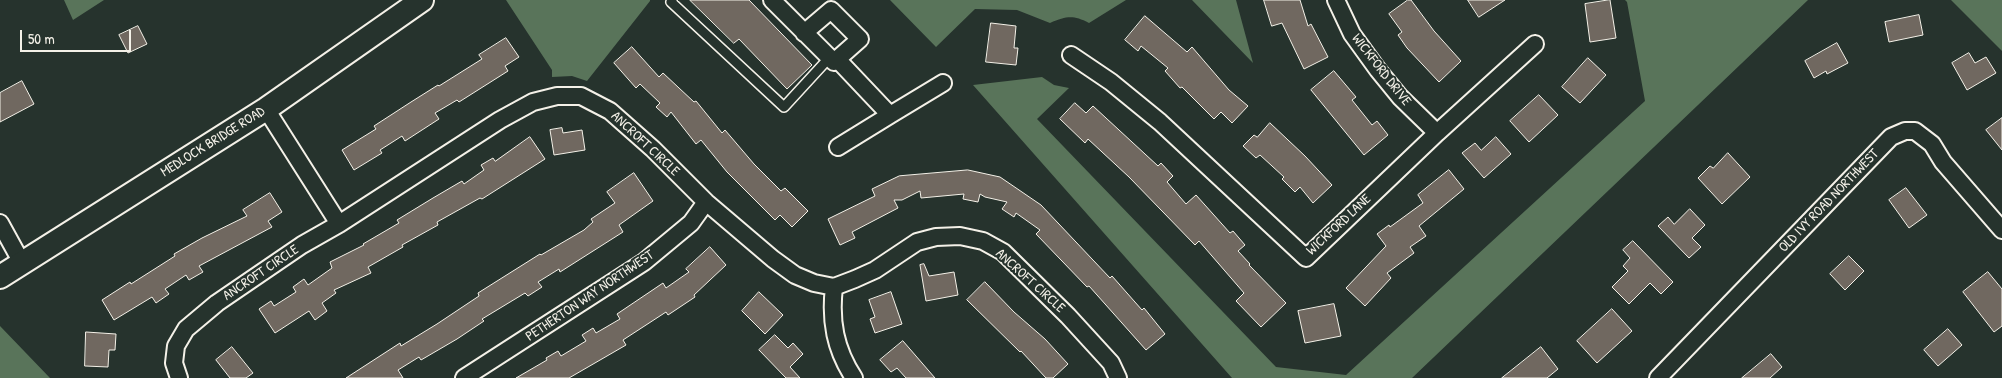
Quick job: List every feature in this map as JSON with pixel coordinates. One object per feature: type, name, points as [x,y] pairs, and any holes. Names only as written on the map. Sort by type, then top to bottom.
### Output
[{"type":"main road","name":"MEDLOCK BRIDGE ROAD","points":[[0,277],[266,109],[422,0]]},
{"type":"street","points":[[772,0],[890,115]]},
{"type":"street","name":"WICKFORD DRIVE","points":[[1336,0],[1352,34],[1378,70],[1400,97],[1437,133]]},
{"type":"street","points":[[804,33],[831,10],[860,38],[833,58]]},
{"type":"street","name":"WICKFORD LANE","points":[[1071,55],[1112,82],[1160,122],[1306,258],[1437,133],[1535,44]]},
{"type":"street","points":[[838,147],[943,83]]},
{"type":"street","name":"ANCROFT CIRCLE","points":[[179,378],[174,363],[176,346],[186,329],[217,303],[251,278],[500,120],[533,102],[557,96],[581,96],[610,111],[653,149],[706,202],[772,259],[795,275],[814,283],[834,287],[875,270],[917,242],[936,237],[960,236],[983,242],[1003,252],[1074,322],[1111,363],[1118,378]]},
{"type":"street","points":[[266,109],[338,224]]},
{"type":"street","name":"OLD IVY ROAD NORTHWEST","points":[[1658,378],[1891,137],[1905,131],[1915,131],[1932,144],[1943,162],[2002,230]]},
{"type":"street","name":"PETHERTON WAY NORTHWEST","points":[[464,378],[644,262],[691,223],[706,202]]},
{"type":"street","points":[[0,223],[22,263]]},
{"type":"street","points":[[834,287],[831,308],[835,333],[843,360],[854,378]]},
{"type":"lane","points":[[672,0],[670,2],[784,106],[833,58]]},
{"type":"green space","points":[[64,0],[104,0],[73,20]]},
{"type":"green space","points":[[506,0],[650,1],[587,81],[572,76],[552,77],[552,70]]},
{"type":"green space","points":[[890,0],[1126,0],[1089,23],[1070,17],[1050,23],[1017,10],[975,9],[936,47]]},
{"type":"green space","points":[[1192,0],[1236,0],[1253,63]]},
{"type":"green space","points":[[1625,0],[1808,0],[1412,378],[1232,378],[973,85],[1042,77],[1054,85],[1069,88],[1037,119],[1276,367],[1346,375],[1645,101],[1627,2]]},
{"type":"green space","points":[[1951,0],[2002,0],[2002,51]]},
{"type":"green space","points":[[0,326],[50,378],[0,378]]},
{"type":"building","points":[[690,0],[749,0],[812,65],[787,89],[739,39],[734,43]]},
{"type":"building","points":[[1264,0],[1300,0],[1308,26],[1311,24],[1328,57],[1304,69],[1282,23],[1272,26]]},
{"type":"building","points":[[1408,0],[1411,0],[1434,31],[1461,61],[1439,82],[1407,48],[1398,35],[1402,32],[1389,14]]},
{"type":"building","points":[[1468,0],[1505,0],[1479,17]]},
{"type":"building","points":[[1610,0],[1616,38],[1590,42],[1585,4]]},
{"type":"building","points":[[1919,15],[1923,35],[1889,42],[1885,22]]},
{"type":"building","points":[[1145,16],[1187,52],[1192,47],[1229,90],[1248,106],[1232,123],[1221,112],[1214,119],[1182,87],[1180,88],[1165,71],[1168,68],[1141,46],[1138,51],[1125,40]]},
{"type":"building","points":[[991,23],[1016,26],[1014,48],[1018,48],[1016,65],[986,62]]},
{"type":"building","points":[[138,26],[147,44],[128,53],[119,35]]},
{"type":"building","points":[[506,38],[519,57],[505,66],[508,71],[459,102],[457,100],[435,113],[439,119],[405,141],[402,136],[380,150],[382,153],[354,170],[342,150],[376,129],[374,126],[482,59],[479,55]]},
{"type":"building","points":[[1837,43],[1848,63],[1827,74],[1826,71],[1814,78],[1805,61]]},
{"type":"building","points":[[632,47],[659,77],[663,73],[694,102],[696,101],[722,133],[725,130],[754,164],[781,191],[785,188],[808,211],[792,227],[780,215],[775,220],[727,172],[701,140],[696,144],[671,112],[667,117],[656,107],[660,103],[640,84],[636,88],[614,63]]},
{"type":"building","points":[[1969,53],[1975,63],[1986,57],[1996,73],[1967,90],[1952,63]]},
{"type":"building","points":[[1588,58],[1606,75],[1580,103],[1562,87]]},
{"type":"building","points":[[1334,71],[1356,97],[1352,100],[1372,125],[1377,121],[1388,135],[1364,155],[1311,90]]},
{"type":"building","points":[[22,81],[34,104],[0,122],[0,93]]},
{"type":"building","points":[[1539,95],[1558,115],[1529,142],[1510,121]]},
{"type":"building","points":[[1075,103],[1086,113],[1093,106],[1158,166],[1161,163],[1173,176],[1167,182],[1186,204],[1196,195],[1230,233],[1233,231],[1245,245],[1238,251],[1286,303],[1261,327],[1236,301],[1244,293],[1199,241],[1195,245],[1129,177],[1088,139],[1085,143],[1060,119]]},
{"type":"building","points":[[2002,118],[2002,150],[1986,130]]},
{"type":"building","points":[[1270,123],[1332,185],[1313,203],[1300,187],[1295,192],[1282,179],[1284,177],[1260,155],[1256,158],[1243,146],[1254,135],[1257,137]]},
{"type":"building","points":[[562,128],[563,133],[582,130],[585,150],[554,155],[550,130]]},
{"type":"building","points":[[530,137],[545,159],[482,199],[480,198],[437,222],[438,225],[368,267],[371,273],[334,290],[336,293],[322,303],[327,311],[315,320],[309,311],[275,333],[259,309],[271,301],[274,306],[296,292],[293,287],[304,279],[308,285],[332,268],[330,262],[364,245],[399,223],[397,220],[462,181],[464,184],[484,170],[481,165],[493,158],[495,161]]},
{"type":"building","points":[[1496,137],[1511,154],[1484,178],[1462,153],[1475,143],[1481,150]]},
{"type":"building","points":[[1728,153],[1750,177],[1722,204],[1698,178],[1710,166],[1713,168]]},
{"type":"building","points":[[968,170],[1000,177],[1041,205],[1110,278],[1112,276],[1142,310],[1144,308],[1165,334],[1146,350],[1089,286],[1087,287],[1036,234],[1040,230],[1016,213],[1014,217],[1002,209],[1007,202],[980,194],[978,202],[963,199],[964,194],[921,198],[920,191],[902,200],[894,200],[898,208],[852,232],[855,238],[840,245],[828,219],[875,196],[872,189],[899,176]]},
{"type":"building","points":[[1449,170],[1464,189],[1419,226],[1426,236],[1410,247],[1414,253],[1387,273],[1391,278],[1365,306],[1346,288],[1386,246],[1377,234],[1423,203],[1418,195]]},
{"type":"building","points":[[634,173],[653,201],[619,225],[623,232],[560,272],[559,269],[538,282],[542,287],[528,296],[525,293],[482,319],[484,321],[457,339],[421,360],[419,357],[398,370],[403,378],[346,378],[400,343],[401,346],[437,324],[479,296],[478,293],[540,254],[584,230],[593,222],[591,219],[615,203],[607,192]]},
{"type":"building","points":[[1906,188],[1927,215],[1909,228],[1889,200]]},
{"type":"building","points":[[270,193],[282,212],[268,221],[272,227],[199,266],[203,272],[189,280],[186,275],[165,289],[169,294],[156,303],[152,297],[114,320],[102,300],[175,256],[174,254],[247,216],[243,210]]},
{"type":"building","points":[[1690,209],[1705,225],[1692,238],[1701,247],[1689,258],[1658,226],[1668,217],[1674,224]]},
{"type":"building","points":[[1633,241],[1673,282],[1661,294],[1650,283],[1629,304],[1612,287],[1628,271],[1623,266],[1630,258],[1623,250]]},
{"type":"building","points":[[710,247],[726,265],[694,295],[695,297],[668,315],[666,312],[623,340],[626,345],[569,378],[516,378],[547,360],[546,358],[558,351],[561,356],[586,341],[582,335],[593,328],[596,333],[620,319],[617,314],[663,283],[666,288],[689,272],[686,269]]},
{"type":"building","points":[[1849,256],[1864,271],[1845,290],[1830,274]]},
{"type":"building","points":[[924,264],[929,276],[954,272],[958,295],[926,301],[920,265]]},
{"type":"building","points":[[1988,272],[2002,289],[2002,326],[1994,332],[1963,292]]},
{"type":"building","points":[[985,282],[1014,312],[1045,339],[1068,364],[1053,378],[1046,378],[1021,351],[967,300]]},
{"type":"building","points":[[759,292],[783,315],[765,334],[742,311]]},
{"type":"building","points":[[891,292],[902,324],[875,333],[870,319],[875,317],[869,300]]},
{"type":"building","points":[[1334,304],[1341,336],[1305,343],[1298,311]]},
{"type":"building","points":[[1612,309],[1632,331],[1597,363],[1577,341]]},
{"type":"building","points":[[1948,329],[1962,345],[1938,366],[1924,350]]},
{"type":"building","points":[[86,332],[116,334],[115,350],[109,350],[108,367],[85,366]]},
{"type":"building","points":[[775,335],[788,348],[793,343],[803,354],[790,367],[800,378],[786,378],[759,350]]},
{"type":"building","points":[[903,341],[935,378],[906,378],[897,368],[891,372],[880,360]]},
{"type":"building","points":[[232,347],[253,373],[246,378],[230,378],[216,360]]},
{"type":"building","points":[[1541,347],[1558,369],[1547,378],[1502,378]]},
{"type":"building","points":[[1771,354],[1782,367],[1770,378],[1742,378]]}]
